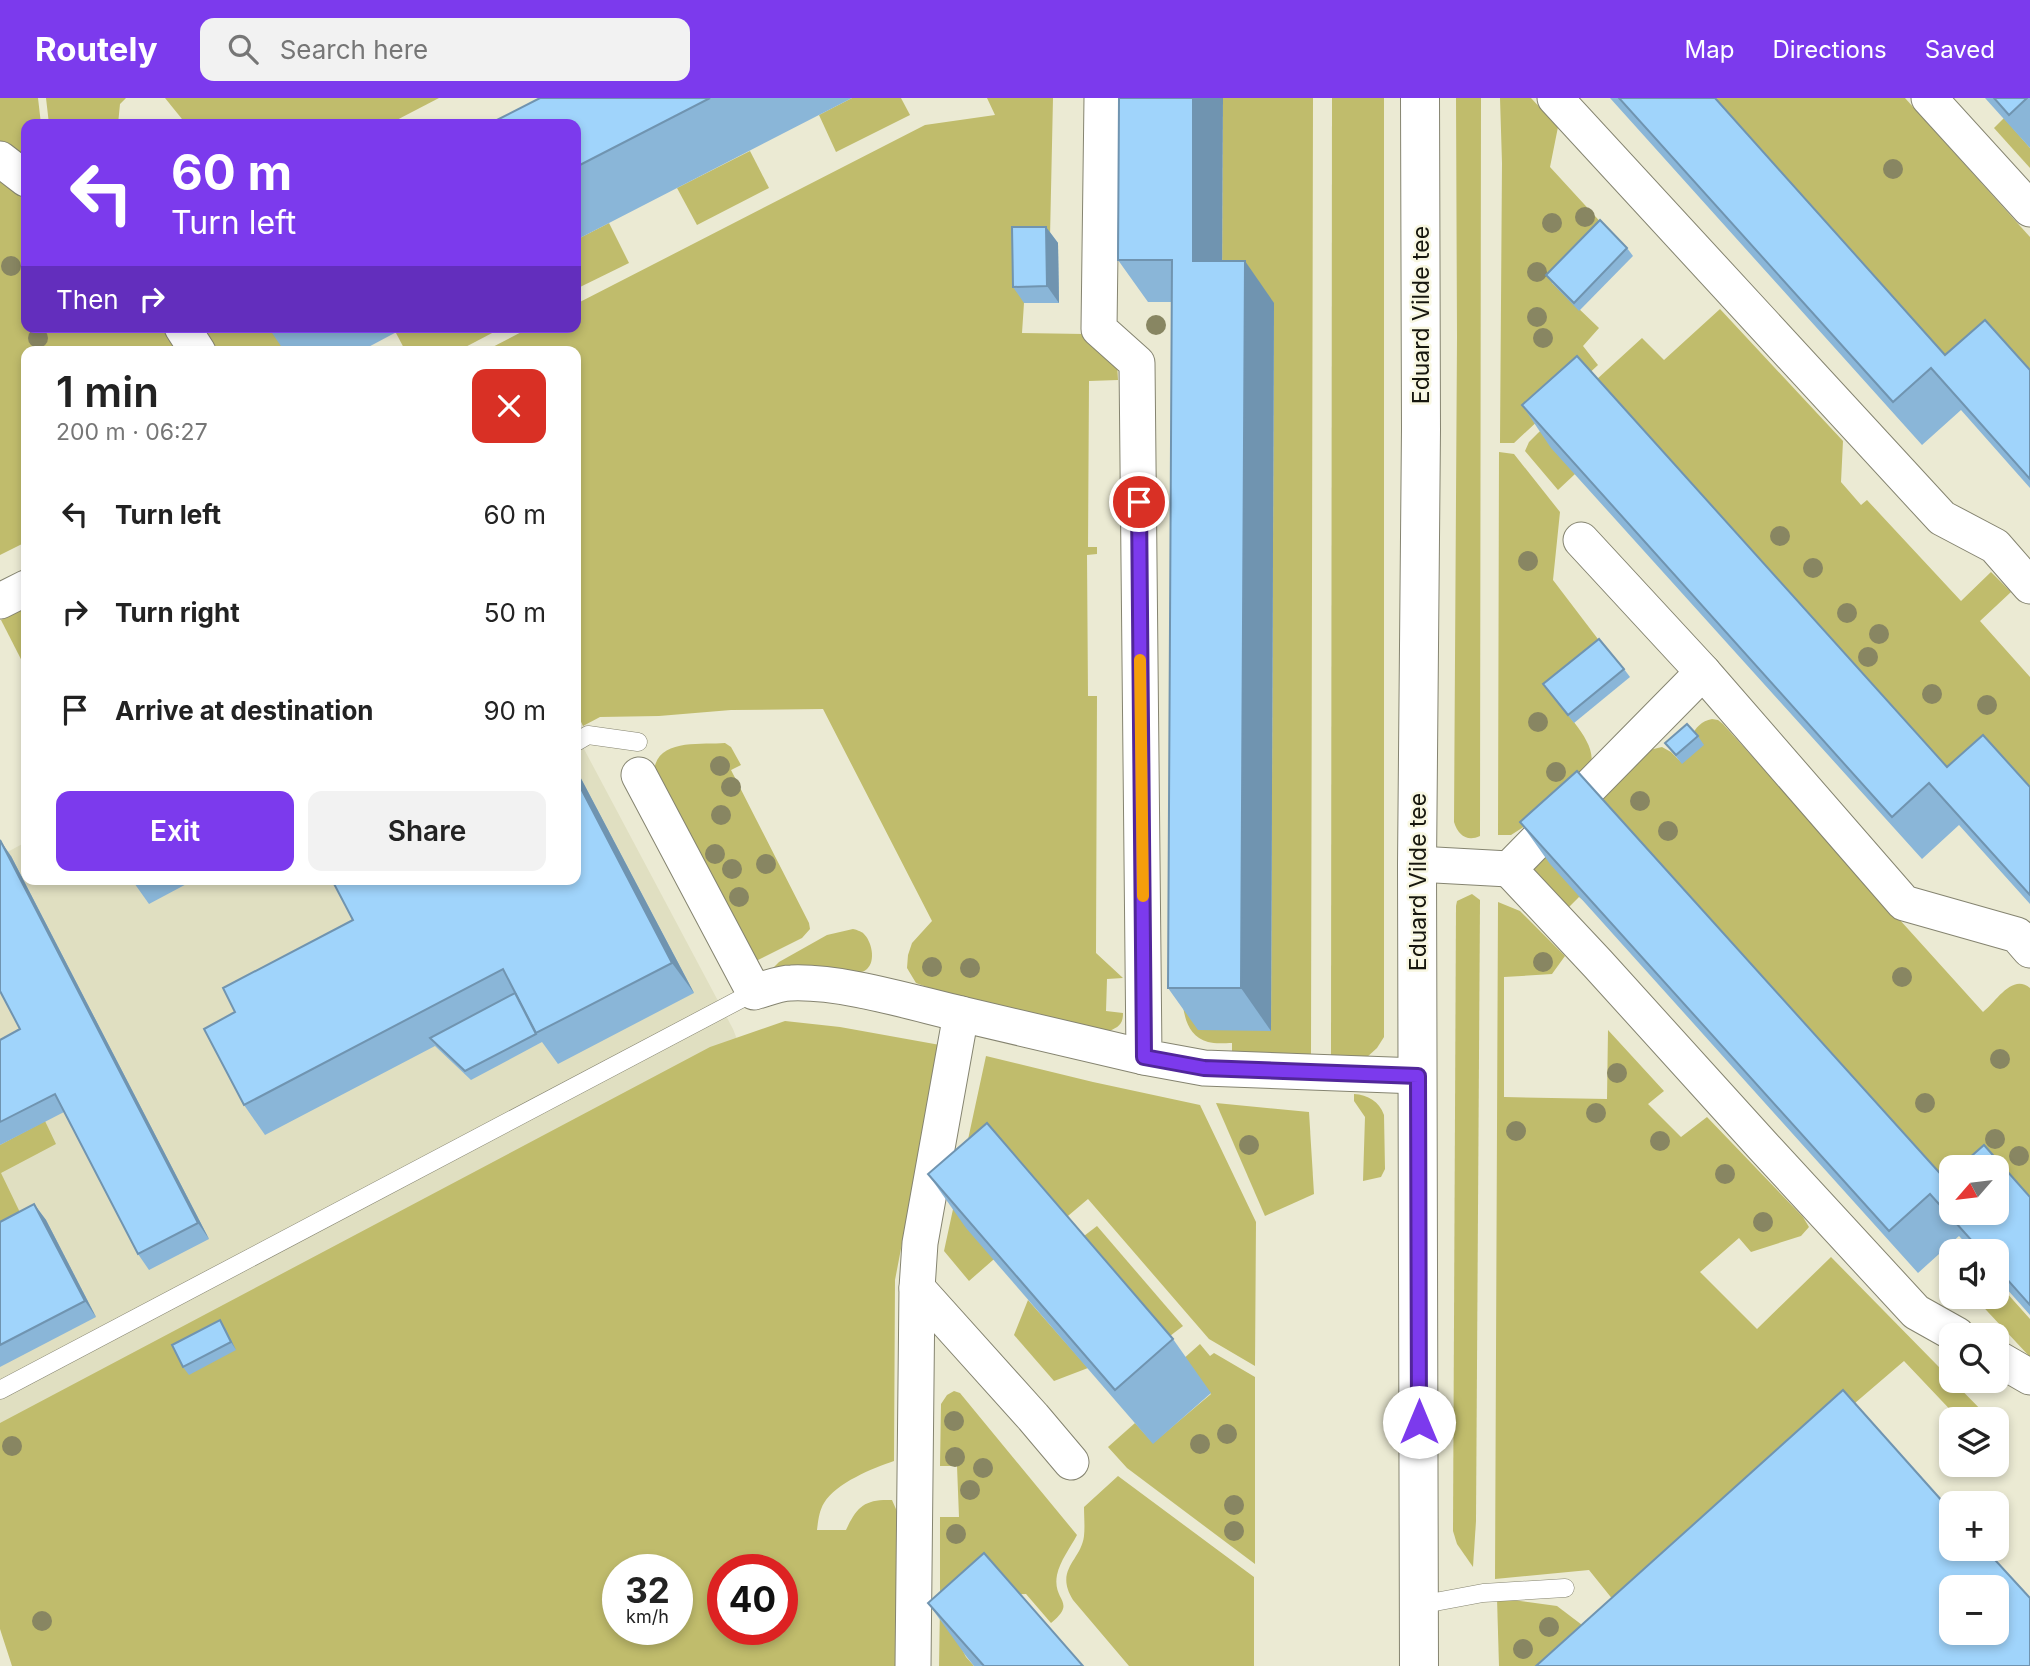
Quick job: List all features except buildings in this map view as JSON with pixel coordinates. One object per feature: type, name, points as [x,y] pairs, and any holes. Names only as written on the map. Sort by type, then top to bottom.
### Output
[{"type":"street","points":[[1102,98],[1099,329],[1137,363],[1144,1057]]},
{"type":"street","name":"Eduard Vilde tee","points":[[1419,1666],[1417,864],[1421,443],[1420,98]]},
{"type":"street","points":[[1555,98],[1942,518],[1994,546],[2030,586]]},
{"type":"street","points":[[1929,98],[2030,208]]},
{"type":"street","points":[[0,159],[21,175]]},
{"type":"street","points":[[1581,540],[1703,672],[1904,903],[2017,935],[2030,950]]},
{"type":"street","points":[[0,601],[21,590]]},
{"type":"street","points":[[1508,869],[1703,672]]},
{"type":"street","points":[[638,758],[754,992],[789,982],[832,986],[890,997],[1144,1057],[1204,1068],[1418,1076]]},
{"type":"street","points":[[1417,864],[1508,869],[1916,1312],[1939,1325]]},
{"type":"street","points":[[913,1666],[920,1243],[961,1014]]},
{"type":"street","points":[[918,1288],[1071,1462]]},
{"type":"street","points":[[2009,1365],[2030,1377]]},
{"type":"lane","points":[[581,739],[588,735],[638,758]]},
{"type":"lane","points":[[0,1390],[754,992]]},
{"type":"lane","points":[[1419,1605],[1483,1593],[1565,1588]]},
{"type":"shaded area","points":[[0,98],[38,98],[40,119],[21,119],[21,163],[0,147]]},
{"type":"shaded area","points":[[46,98],[126,98],[120,104],[118,119],[48,119]]},
{"type":"shaded area","points":[[165,98],[439,98],[399,119],[182,119]]},
{"type":"shaded area","points":[[852,98],[901,98],[910,115],[836,152],[819,115]]},
{"type":"shaded area","points":[[987,98],[1053,98],[1050,237],[1023,236],[1022,333],[1084,334],[1117,363],[1118,380],[1089,381],[1088,547],[1097,547],[1097,554],[1087,555],[1088,696],[1097,696],[1096,953],[1123,978],[1107,979],[1106,1011],[1123,1013],[1120,1025],[1109,1031],[916,983],[907,968],[908,955],[912,943],[932,921],[823,709],[731,710],[659,716],[600,717],[583,726],[581,346],[495,346],[519,333],[581,333],[581,301],[925,125],[995,115]]},
{"type":"shaded area","points":[[1223,98],[1313,98],[1311,1056],[1232,1052],[1232,1043],[1214,1043],[1201,1039],[1187,1023],[1182,993],[1271,1030],[1274,304],[1222,303]]},
{"type":"shaded area","points":[[1332,98],[1384,98],[1384,1037],[1366,1058],[1331,1057]]},
{"type":"shaded area","points":[[1456,98],[1481,98],[1480,836],[1471,838],[1461,834],[1454,822]]},
{"type":"shaded area","points":[[1500,98],[1531,98],[1558,127],[1550,167],[1606,228],[1552,283],[1599,328],[1583,346],[1598,365],[1514,443],[1500,443]]},
{"type":"shaded area","points":[[1707,98],[1905,98],[2030,237],[2030,380],[1975,397]]},
{"type":"shaded area","points":[[2004,118],[2030,148],[2030,168],[1994,128]]},
{"type":"shaded area","points":[[750,151],[769,188],[697,225],[677,188]]},
{"type":"shaded area","points":[[0,172],[21,188],[21,333],[176,333],[185,346],[21,346],[21,544],[0,555]]},
{"type":"shaded area","points":[[609,223],[629,263],[581,287],[581,237]]},
{"type":"shaded area","points":[[1720,309],[1843,441],[1841,482],[1861,505],[1867,500],[1961,601],[1991,572],[2011,592],[1980,621],[2030,677],[2030,796],[1977,810],[1575,474],[1558,490],[1525,451],[1538,433],[1642,338],[1664,360]]},
{"type":"shaded area","points":[[206,333],[281,333],[287,346],[208,346],[203,339]]},
{"type":"shaded area","points":[[396,333],[492,333],[467,346],[403,346]]},
{"type":"shaded area","points":[[1499,452],[1514,454],[1560,512],[1553,580],[1604,647],[1549,692],[1589,745],[1590,766],[1586,773],[1511,835],[1498,835]]},
{"type":"shaded area","points":[[21,610],[21,659],[1,620]]},
{"type":"shaded area","points":[[1718,720],[1723,724],[1983,1012],[2011,986],[2023,984],[2030,988],[2030,1206],[2009,1181],[2009,1155],[1939,1155],[1939,1185],[1579,897],[1566,910],[1532,871],[1532,854],[1645,751],[1662,747],[1682,763],[1695,730],[1705,721]]},
{"type":"shaded area","points":[[581,743],[733,1029],[894,1440],[744,1554],[707,1554],[707,1645],[730,1645],[739,1666],[0,1589],[0,856],[21,845],[21,885],[581,885]]},
{"type":"shaded area","points":[[725,743],[731,747],[741,765],[731,770],[810,929],[802,938],[752,963],[654,772],[657,761],[671,748]]},
{"type":"shaded area","points":[[1472,894],[1480,900],[1476,1521],[1473,1567],[1457,1544],[1453,1531],[1456,906],[1457,901]]},
{"type":"shaded area","points":[[1498,902],[1520,911],[1565,956],[1552,974],[1504,977],[1504,1097],[1607,1099],[1608,1030],[1664,1091],[1648,1104],[1681,1137],[1707,1117],[1803,1217],[1809,1227],[1801,1236],[1751,1252],[1739,1238],[1700,1272],[1757,1329],[1831,1257],[1939,1367],[1939,1393],[1964,1393],[1978,1407],[1948,1407],[1904,1361],[1618,1606],[1589,1570],[1495,1579]]},
{"type":"shaded area","points":[[853,929],[863,933],[871,946],[870,965],[863,971],[826,967],[772,969],[779,962],[827,935]]},
{"type":"shaded area","points":[[785,1021],[840,1027],[940,1045],[895,1280],[894,1461],[866,1472],[837,1489],[822,1506],[817,1530],[846,1530],[854,1515],[863,1506],[875,1501],[892,1500],[899,1516],[900,1666],[12,1666],[0,1629],[0,1423],[710,1047]]},
{"type":"shaded area","points":[[986,1056],[1200,1105],[1256,1222],[1255,1366],[1209,1339],[1088,1199],[1062,1221],[993,1260],[969,1281],[944,1251]]},
{"type":"shaded area","points":[[1354,1094],[1372,1100],[1384,1115],[1385,1169],[1381,1177],[1363,1181],[1365,1117],[1354,1101]]},
{"type":"shaded area","points":[[1216,1103],[1309,1112],[1314,1194],[1265,1216]]},
{"type":"shaded area","points":[[45,1121],[56,1144],[1,1173],[28,1229],[0,1244],[0,1145]]},
{"type":"shaded area","points":[[1097,1226],[1183,1326],[1170,1336],[1084,1236]]},
{"type":"shaded area","points":[[2009,1295],[2030,1319],[2030,1357],[2009,1334],[2009,1323],[1998,1323],[1985,1309],[2009,1309]]},
{"type":"shaded area","points":[[1028,1300],[1088,1368],[1054,1381],[1014,1335]]},
{"type":"shaded area","points":[[1200,1344],[1210,1356],[1214,1353],[1255,1377],[1255,1564],[1127,1468],[1108,1447],[1135,1423],[1153,1443],[1211,1394],[1182,1360]]},
{"type":"shaded area","points":[[954,1391],[960,1393],[1077,1535],[1058,1570],[1056,1584],[1063,1610],[1051,1623],[1026,1594],[940,1596],[940,1517],[959,1517],[957,1466],[940,1466],[941,1404],[947,1395]]},
{"type":"shaded area","points":[[1118,1476],[1254,1577],[1254,1666],[1129,1666],[1073,1600],[1066,1580],[1070,1566],[1082,1545],[1084,1507]]},
{"type":"shaded area","points":[[1497,1598],[1557,1606],[1590,1631],[1551,1666],[1499,1666]]},
{"type":"shaded area","points":[[940,1606],[966,1657],[974,1666],[939,1666]]},
{"type":"slow traffic","points":[[1140,660],[1143,896]]},
{"type":"route","points":[[1139,502],[1144,1057],[1204,1068],[1418,1076],[1419,1422]]}]
